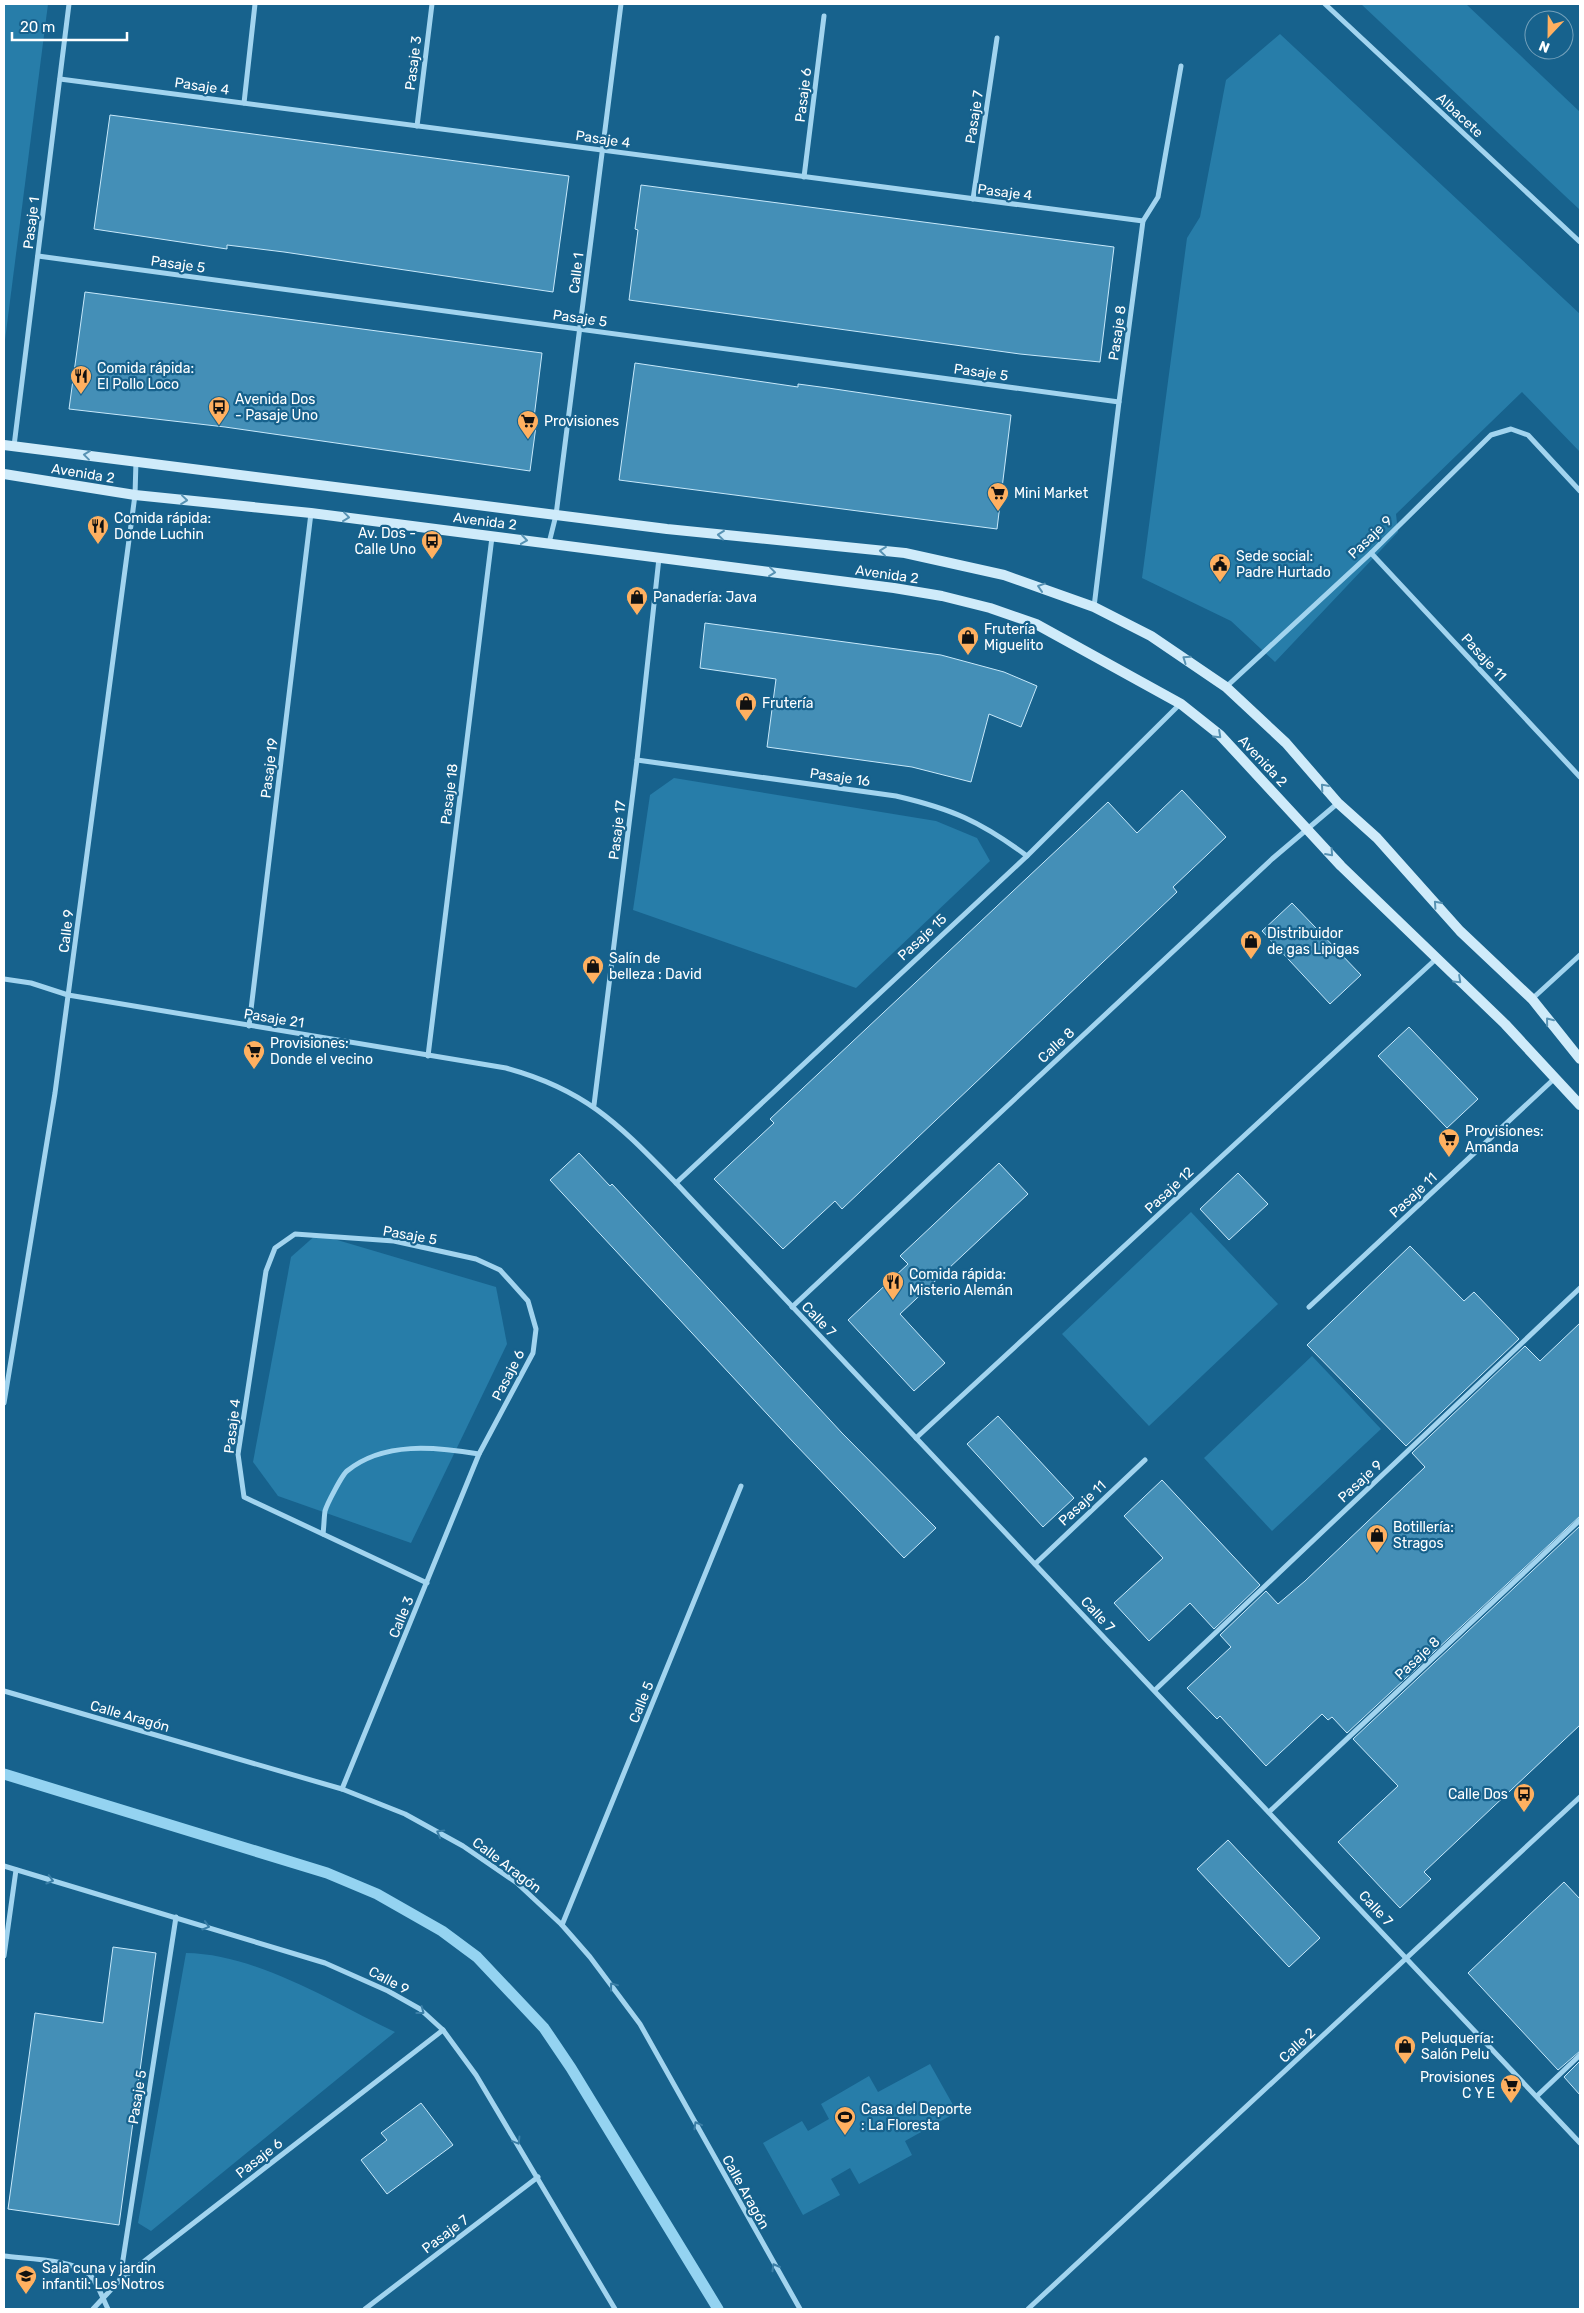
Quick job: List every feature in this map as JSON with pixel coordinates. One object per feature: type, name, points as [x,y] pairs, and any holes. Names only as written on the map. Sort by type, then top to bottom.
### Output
[{"type":"street","name":"Pasaje 1","points":[[9,445],[38,256],[70,4]]},
{"type":"street","points":[[244,103],[255,4]]},
{"type":"street","name":"Pasaje 3","points":[[417,126],[432,4]]},
{"type":"street","name":"Calle 1","points":[[548,544],[556,515],[621,4]]},
{"type":"street","name":"Albacete","points":[[1325,4],[1580,242]]},
{"type":"street","name":"Pasaje 6","points":[[804,177],[824,16]]},
{"type":"street","name":"Pasaje 7","points":[[973,199],[997,38]]},
{"type":"street","name":"Pasaje 8","points":[[1094,607],[1143,221],[1153,207],[1159,192],[1181,66]]},
{"type":"street","name":"Pasaje 4","points":[[60,79],[1143,221]]},
{"type":"street","name":"Pasaje 5","points":[[38,256],[1119,402]]},
{"type":"street","name":"Pasaje 9","points":[[1226,687],[1371,553],[1491,435],[1511,430],[1528,435],[1580,491]]},
{"type":"street","name":"Avenida 2","points":[[9,445],[666,529],[905,553],[1004,576],[1094,607],[1151,636],[1226,687],[1286,743],[1338,803],[1377,838],[1460,931],[1532,999],[1580,1059]]},
{"type":"street","name":"Calle 9","points":[[4,1403],[43,1172],[68,996],[136,495],[136,461]]},
{"type":"street","name":"Avenida 2","points":[[4,474],[136,495],[311,513],[894,588],[942,596],[990,608],[1036,624],[1181,704],[1220,735],[1341,866],[1504,1024],[1580,1105]]},
{"type":"street","name":"Pasaje 19","points":[[249,1026],[311,513]]},
{"type":"street","name":"Pasaje 18","points":[[428,1056],[492,536]]},
{"type":"street","name":"Pasaje 11","points":[[1371,553],[1580,777]]},
{"type":"street","name":"Pasaje 17","points":[[594,1105],[637,760],[659,558]]},
{"type":"street","name":"Pasaje 15","points":[[676,1183],[1026,856],[1181,704]]},
{"type":"street","name":"Pasaje 16","points":[[637,760],[896,796],[934,805],[971,819],[995,832],[1026,856]]},
{"type":"street","name":"Calle 8","points":[[792,1307],[1265,865],[1338,803]]},
{"type":"street","points":[[1532,999],[1580,954]]},
{"type":"street","name":"Pasaje 12","points":[[916,1438],[1436,959]]},
{"type":"street","name":"Pasaje 21","points":[[4,979],[31,983],[68,996],[428,1056],[530,1075],[573,1093],[594,1105]]},
{"type":"street","name":"Pasaje 11","points":[[1309,1308],[1555,1078]]},
{"type":"street","name":"Calle 7","points":[[594,1105],[639,1145],[676,1183],[1580,2143]]},
{"type":"street","name":"Pasaje 5","points":[[275,1248],[295,1234],[394,1241],[476,1259],[500,1270],[528,1301]]},
{"type":"street","name":"Pasaje 4","points":[[275,1248],[266,1271],[238,1454],[244,1497],[427,1583]]},
{"type":"street","name":"Pasaje 9","points":[[1155,1690],[1580,1288]]},
{"type":"street","name":"Pasaje 6","points":[[479,1454],[533,1353],[536,1329],[528,1301]]},
{"type":"street","points":[[323,1534],[326,1509],[346,1472],[380,1454],[419,1448],[447,1448],[479,1454]]},
{"type":"street","name":"Calle 3","points":[[342,1788],[479,1454]]},
{"type":"street","name":"Pasaje 11","points":[[1035,1564],[1145,1460]]},
{"type":"street","name":"Calle 5","points":[[562,1925],[741,1486]]},
{"type":"street","name":"Pasaje 8","points":[[1269,1812],[1580,1520]]},
{"type":"street","name":"Calle Aragón","points":[[4,1691],[342,1788],[405,1814],[463,1846],[517,1883],[562,1925],[616,1989],[645,2032],[800,2309]]},
{"type":"street","name":"Calle 2","points":[[1028,2309],[1580,1797]]},
{"type":"street","name":"Calle 9","points":[[4,1866],[275,1946],[353,1974],[420,2009],[443,2030],[476,2075],[615,2309]]},
{"type":"street","points":[[4,1956],[16,1870]]},
{"type":"street","name":"Pasaje 5","points":[[120,2280],[176,1917]]},
{"type":"street","name":"Pasaje 6","points":[[93,2309],[120,2280],[443,2030]]},
{"type":"street","points":[[1537,2096],[1580,2055]]},
{"type":"street","name":"Pasaje 7","points":[[365,2309],[538,2177]]},
{"type":"street","points":[[4,2256],[74,2266],[90,2276],[108,2309]]},
{"type":"shaded area","points":[[4,4],[48,4],[4,348]]},
{"type":"shaded area","points":[[1361,4],[1466,4],[1580,112],[1580,210]]},
{"type":"shaded area","points":[[1280,34],[1580,314],[1580,452],[1522,392],[1396,514],[1398,532],[1275,662],[1231,621],[1142,578],[1187,238],[1200,217],[1226,80]]},
{"type":"shaded area","points":[[674,778],[936,821],[977,838],[990,861],[856,988],[633,910],[650,795]]},
{"type":"shaded area","points":[[1191,1212],[1278,1304],[1149,1426],[1062,1334]]},
{"type":"shaded area","points":[[317,1234],[496,1287],[507,1344],[411,1543],[278,1496],[253,1462],[291,1257]]},
{"type":"shaded area","points":[[1312,1356],[1381,1429],[1272,1531],[1204,1458]]},
{"type":"shaded area","points":[[186,1953],[213,1955],[267,1971],[320,1994],[395,2032],[151,2231],[138,2223]]},
{"type":"shaded area","name":"Casa del Deporte : La Floresta","points":[[930,2064],[957,2112],[905,2141],[912,2155],[859,2184],[850,2168],[831,2179],[840,2195],[803,2215],[763,2143],[802,2121],[808,2131],[829,2119],[821,2104],[869,2076],[878,2092]]},
{"type":"building","points":[[110,115],[569,176],[553,292],[284,252],[227,245],[227,249],[94,229]]},
{"type":"building","points":[[641,185],[1114,247],[1100,362],[1020,354],[629,300],[638,230],[635,229]]},
{"type":"building","points":[[85,292],[542,353],[533,426],[536,426],[530,471],[225,427],[69,409]]},
{"type":"building","points":[[635,363],[798,387],[798,384],[828,388],[1011,415],[997,529],[619,480]]},
{"type":"building","points":[[705,623],[941,655],[1004,672],[1037,686],[1021,727],[989,714],[971,782],[912,767],[767,747],[776,679],[700,668]]},
{"type":"building","points":[[1182,790],[1226,837],[1173,887],[1177,892],[842,1209],[835,1201],[783,1249],[714,1179],[774,1123],[770,1119],[1108,802],[1137,833]]},
{"type":"building","points":[[1292,903],[1361,975],[1330,1004],[1262,931]]},
{"type":"building","points":[[1409,1027],[1478,1099],[1447,1128],[1378,1056]]},
{"type":"building","points":[[579,1153],[610,1186],[612,1184],[842,1433],[936,1528],[904,1558],[794,1443],[550,1180]]},
{"type":"building","points":[[999,1163],[1028,1194],[900,1314],[945,1363],[914,1391],[848,1320],[908,1264],[900,1256]]},
{"type":"building","points":[[1238,1173],[1268,1204],[1229,1240],[1200,1209]]},
{"type":"building","points":[[1410,1246],[1464,1301],[1474,1292],[1519,1339],[1406,1446],[1307,1345]]},
{"type":"building","points":[[1580,1323],[1580,1516],[1347,1733],[1332,1717],[1328,1720],[1322,1714],[1266,1766],[1220,1716],[1217,1719],[1187,1688],[1231,1647],[1220,1635],[1266,1591],[1278,1604],[1305,1581],[1425,1467],[1412,1453],[1525,1346],[1540,1361]]},
{"type":"building","points":[[998,1416],[1074,1498],[1043,1527],[967,1444]]},
{"type":"building","points":[[1162,1480],[1260,1585],[1214,1629],[1190,1603],[1149,1641],[1114,1603],[1163,1558],[1124,1516]]},
{"type":"building","points":[[1580,1526],[1580,1725],[1424,1872],[1431,1879],[1400,1908],[1338,1842],[1398,1786],[1353,1739]]},
{"type":"building","points":[[1228,1840],[1320,1938],[1289,1967],[1197,1869]]},
{"type":"building","points":[[1564,1882],[1580,1899],[1580,2051],[1558,2070],[1468,1973]]},
{"type":"building","points":[[113,1947],[156,1953],[119,2225],[8,2209],[35,2013],[103,2023]]},
{"type":"building","points":[[1580,2061],[1580,2095],[1564,2077]]},
{"type":"building","points":[[421,2103],[453,2145],[387,2194],[361,2160],[387,2140],[381,2133]]},
{"type":"waterway","points":[[4,1774],[327,1873],[377,1894],[442,1931],[477,1957],[544,2028],[571,2068],[718,2309]]},
{"type":"place","name":"Comida rápida: El Pollo Loco","points":[[81,395]]},
{"type":"place","name":"Avenida Dos - Pasaje Uno","points":[[219,426]]},
{"type":"place","name":"Provisiones","points":[[528,440]]},
{"type":"place","name":"Mini Market","points":[[998,512]]},
{"type":"place","name":"Comida rápida: Donde Luchin","points":[[98,545]]},
{"type":"place","name":"Av. Dos - Calle Uno","points":[[432,560]]},
{"type":"place","name":"Sede social: Padre Hurtado","points":[[1220,583]]},
{"type":"place","name":"Panadería: Java","points":[[637,616]]},
{"type":"place","name":"Frutería Miguelito","points":[[968,656]]},
{"type":"place","name":"Frutería","points":[[746,722]]},
{"type":"place","name":"Distribuidor de gas Lipigas","points":[[1251,960]]},
{"type":"place","name":"Salín de belleza : David","points":[[593,985]]},
{"type":"place","name":"Provisiones: Donde el vecino","points":[[254,1070]]},
{"type":"place","name":"Provisiones: Amanda","points":[[1449,1158]]},
{"type":"place","name":"Comida rápida: Misterio Alemán","points":[[893,1301]]},
{"type":"place","name":"Botillería: Stragos","points":[[1377,1554]]},
{"type":"place","name":"Calle Dos","points":[[1524,1813]]},
{"type":"place","name":"Peluquería: Salón Pelu","points":[[1405,2065]]},
{"type":"place","name":"Provisiones C Y E","points":[[1511,2104]]},
{"type":"place","name":"Casa del Deporte : La Floresta","points":[[845,2136]]},
{"type":"place","name":"Sala cuna y jardin infantil: Los Notros","points":[[26,2295]]}]
